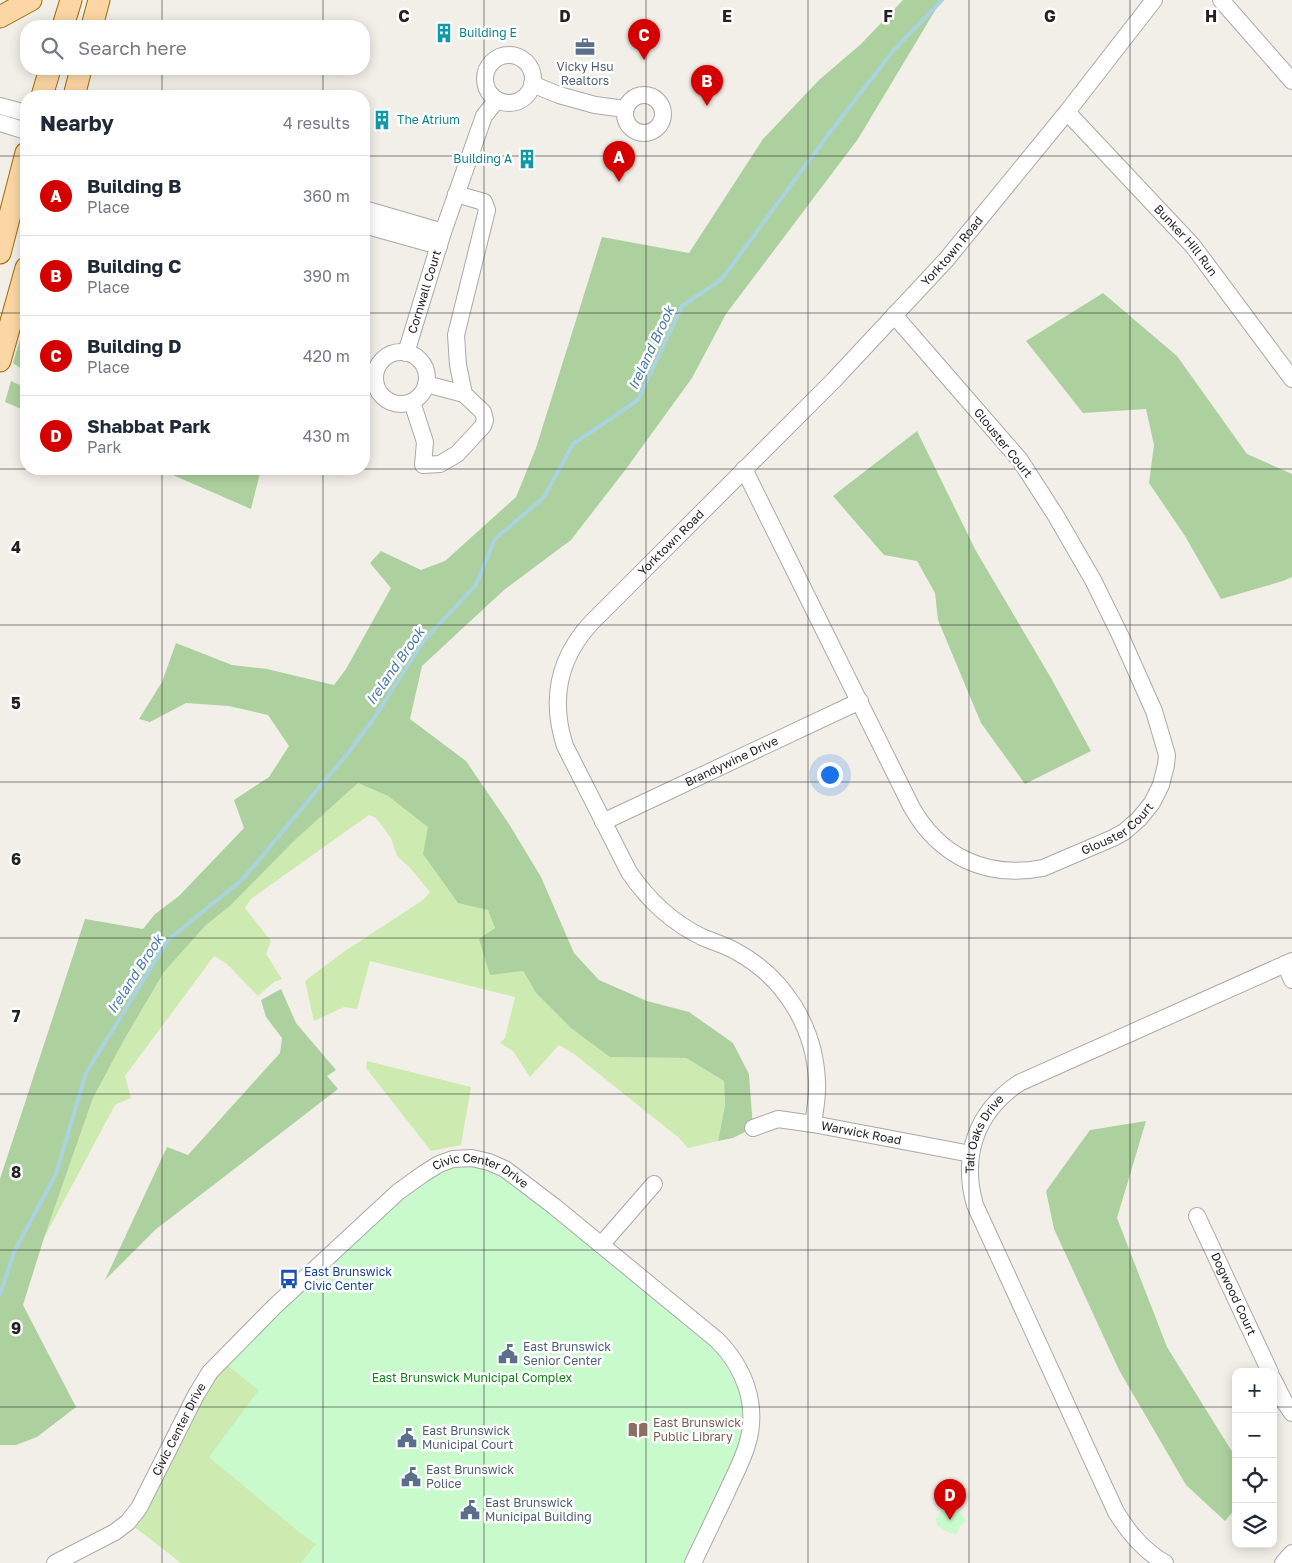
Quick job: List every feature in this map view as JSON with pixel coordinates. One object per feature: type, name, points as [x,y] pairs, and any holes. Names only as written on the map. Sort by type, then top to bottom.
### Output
[{"type":"main road","points":[[0,17],[31,0]]},
{"type":"main road","points":[[65,20],[72,0]]},
{"type":"main road","points":[[94,20],[99,0]]},
{"type":"main road","points":[[44,90],[48,75]]},
{"type":"main road","points":[[76,90],[79,75]]},
{"type":"main road","points":[[0,253],[20,176]]},
{"type":"main road","points":[[0,360],[20,289]]},
{"type":"street","name":"Yorktown Road","points":[[813,1124],[817,1100],[817,1084],[813,1052],[803,1022],[786,994],[776,982],[751,960],[689,930],[661,911],[629,872],[568,754],[561,734],[558,698],[561,675],[576,642],[591,623],[834,380],[946,260],[1067,112],[1154,0]]},
{"type":"street","points":[[1221,0],[1292,81]]},
{"type":"street","points":[[513,55],[526,62],[530,68],[533,76],[532,84],[530,91],[519,101],[511,103],[497,100],[488,90],[485,79],[493,60],[513,55]]},
{"type":"street","points":[[532,84],[559,95],[594,105],[625,109]]},
{"type":"street","name":"Cornwall Court","points":[[406,353],[441,239],[484,116],[497,100]]},
{"type":"street","points":[[0,106],[20,111]]},
{"type":"street","name":"Bunker Hill Run","points":[[1067,112],[1193,246],[1292,379]]},
{"type":"street","points":[[0,123],[20,129]]},
{"type":"street","points":[[456,194],[484,202],[487,210],[456,335],[458,365],[464,394]]},
{"type":"street","points":[[370,211],[441,239]]},
{"type":"street","points":[[370,226],[441,239]]},
{"type":"street","name":"Glouster Court","points":[[744,469],[911,806],[924,827],[941,844],[950,852],[983,867],[1019,872],[1043,868],[1113,838],[1132,826],[1146,811],[1157,794],[1164,775],[1167,755],[1154,711],[1121,637],[1097,588],[1056,516],[1020,460],[894,315]]},
{"type":"street","points":[[397,352],[406,353],[420,361],[427,375],[426,384],[419,398],[412,402],[394,404],[379,394],[375,386],[376,368],[388,355],[397,352]]},
{"type":"street","points":[[412,402],[425,442],[424,465],[440,464],[456,454],[483,426],[485,420],[483,412],[464,394],[426,384]]},
{"type":"street","name":"Brandywine Drive","points":[[604,822],[860,701]]},
{"type":"street","points":[[1288,962],[1292,980]]},
{"type":"street","name":"Tall Oaks Drive","points":[[1165,1563],[1141,1546],[1128,1531],[1116,1512],[975,1205],[970,1184],[971,1154],[977,1131],[988,1112],[1002,1096],[1019,1083],[1288,962]]},
{"type":"street","name":"Warwick Road","points":[[753,1128],[778,1120],[813,1124],[971,1154]]},
{"type":"street","name":"Civic Center Drive","points":[[55,1563],[115,1532],[128,1522],[139,1508],[196,1395],[210,1372],[274,1307],[398,1192],[439,1164],[453,1159],[472,1158],[489,1162],[505,1169],[601,1244],[717,1340],[731,1356],[746,1384],[752,1415],[750,1436],[694,1563]]},
{"type":"street","points":[[601,1244],[654,1184]]},
{"type":"street","name":"Dogwood Court","points":[[1197,1216],[1268,1368]]},
{"type":"street","points":[[1277,1387],[1292,1413]]},
{"type":"street","points":[[1283,1563],[1292,1552]]},
{"type":"green space","points":[[903,0],[944,0],[939,4],[858,139],[726,314],[692,378],[626,469],[571,540],[504,590],[422,666],[410,719],[466,761],[509,824],[541,877],[574,953],[599,980],[647,1001],[689,1012],[733,1043],[749,1074],[753,1128],[733,1138],[718,1141],[725,1105],[724,1081],[686,1058],[610,1057],[571,1028],[536,993],[523,971],[490,975],[479,939],[495,928],[488,910],[458,903],[423,854],[428,827],[388,796],[358,783],[294,841],[230,906],[206,925],[164,972],[124,1040],[93,1098],[44,1238],[23,1305],[76,1407],[37,1437],[16,1445],[0,1445],[0,1179],[85,919],[143,929],[155,914],[179,896],[244,828],[234,800],[269,777],[289,746],[268,715],[229,706],[186,703],[150,722],[139,719],[162,682],[176,643],[232,665],[267,669],[334,685],[346,669],[391,588],[370,563],[381,551],[421,570],[445,561],[516,497],[536,448],[602,237],[689,253],[763,139],[819,80],[861,44]]},
{"type":"green space","points":[[1103,293],[1177,356],[1247,454],[1292,474],[1292,577],[1221,599],[1185,536],[1149,483],[1154,445],[1146,409],[1083,413],[1026,341]]},
{"type":"green space","points":[[20,339],[20,368],[13,363]]},
{"type":"green space","points":[[11,381],[20,385],[20,408],[5,402]]},
{"type":"green space","points":[[917,431],[976,551],[1051,678],[1091,751],[1025,784],[981,723],[938,620],[935,593],[917,561],[884,555],[833,496]]},
{"type":"green space","points":[[173,475],[260,475],[251,509]]},
{"type":"green space","points":[[358,783],[388,796],[429,827],[488,910],[496,928],[536,993],[610,1057],[686,1058],[724,1081],[725,1105],[718,1141],[688,1148],[679,1138],[574,1054],[559,1045],[530,1077],[513,1051],[500,1043],[505,1038],[515,997],[370,961],[357,1009],[344,1007],[314,1021],[305,981],[342,953],[423,900],[430,892],[411,869],[397,856],[391,838],[376,818],[369,815],[251,899],[245,908],[271,941],[266,954],[282,979],[274,982],[258,996],[227,964],[214,956],[125,1076],[131,1098],[115,1105],[44,1238],[93,1098],[164,972],[206,925],[230,906],[294,841]]},
{"type":"green space","points":[[281,989],[296,1023],[336,1070],[327,1076],[338,1089],[155,1230],[105,1280],[167,1147],[188,1155],[280,1053],[282,1038],[266,1017],[261,1000]]},
{"type":"green space","points":[[367,1061],[471,1087],[461,1145],[431,1151],[366,1068]]},
{"type":"green space","points":[[1146,1121],[1117,1218],[1167,1347],[1232,1452],[1232,1513],[1225,1521],[1186,1485],[1119,1370],[1054,1229],[1046,1191],[1090,1130]]},
{"type":"green space","name":"East Brunswick Municipal Complex","points":[[489,1162],[717,1340],[751,1415],[693,1563],[301,1563],[316,1544],[209,1457],[259,1390],[221,1360],[439,1164]]},
{"type":"green space","points":[[221,1360],[259,1390],[298,1531],[317,1544],[301,1563],[181,1563],[128,1522]]},
{"type":"green space","points":[[958,1509],[966,1521],[961,1525],[957,1534],[937,1525],[936,1519],[942,1510]]},
{"type":"waterway","name":"Ireland Brook","points":[[0,1295],[14,1252],[56,1174],[86,1073],[168,940],[243,879],[348,753],[372,721],[425,639],[476,585],[495,539],[544,497],[573,444],[638,400],[682,306],[721,280],[831,131],[893,51],[942,0]]},
{"type":"place","name":"Building E","points":[[444,33]]},
{"type":"place","name":"Vicky Hsu Realtors","points":[[585,47]]},
{"type":"place","name":"Building D","points":[[644,60]]},
{"type":"place","name":"Building C","points":[[707,106]]},
{"type":"place","name":"The Atrium","points":[[382,120]]},
{"type":"place","name":"Building A","points":[[527,159]]},
{"type":"place","name":"Building B","points":[[619,182]]},
{"type":"place","name":"East Brunswick Civic Center","points":[[289,1279]]},
{"type":"place","name":"East Brunswick Senior Center","points":[[508,1354]]},
{"type":"place","name":"East Brunswick Public Library","points":[[638,1430]]},
{"type":"place","name":"East Brunswick Municipal Court","points":[[407,1438]]},
{"type":"place","name":"East Brunswick Police","points":[[411,1477]]},
{"type":"place","name":"East Brunswick Municipal Building","points":[[470,1510]]},
{"type":"place","name":"Shabbat Park","points":[[950,1520]]}]
